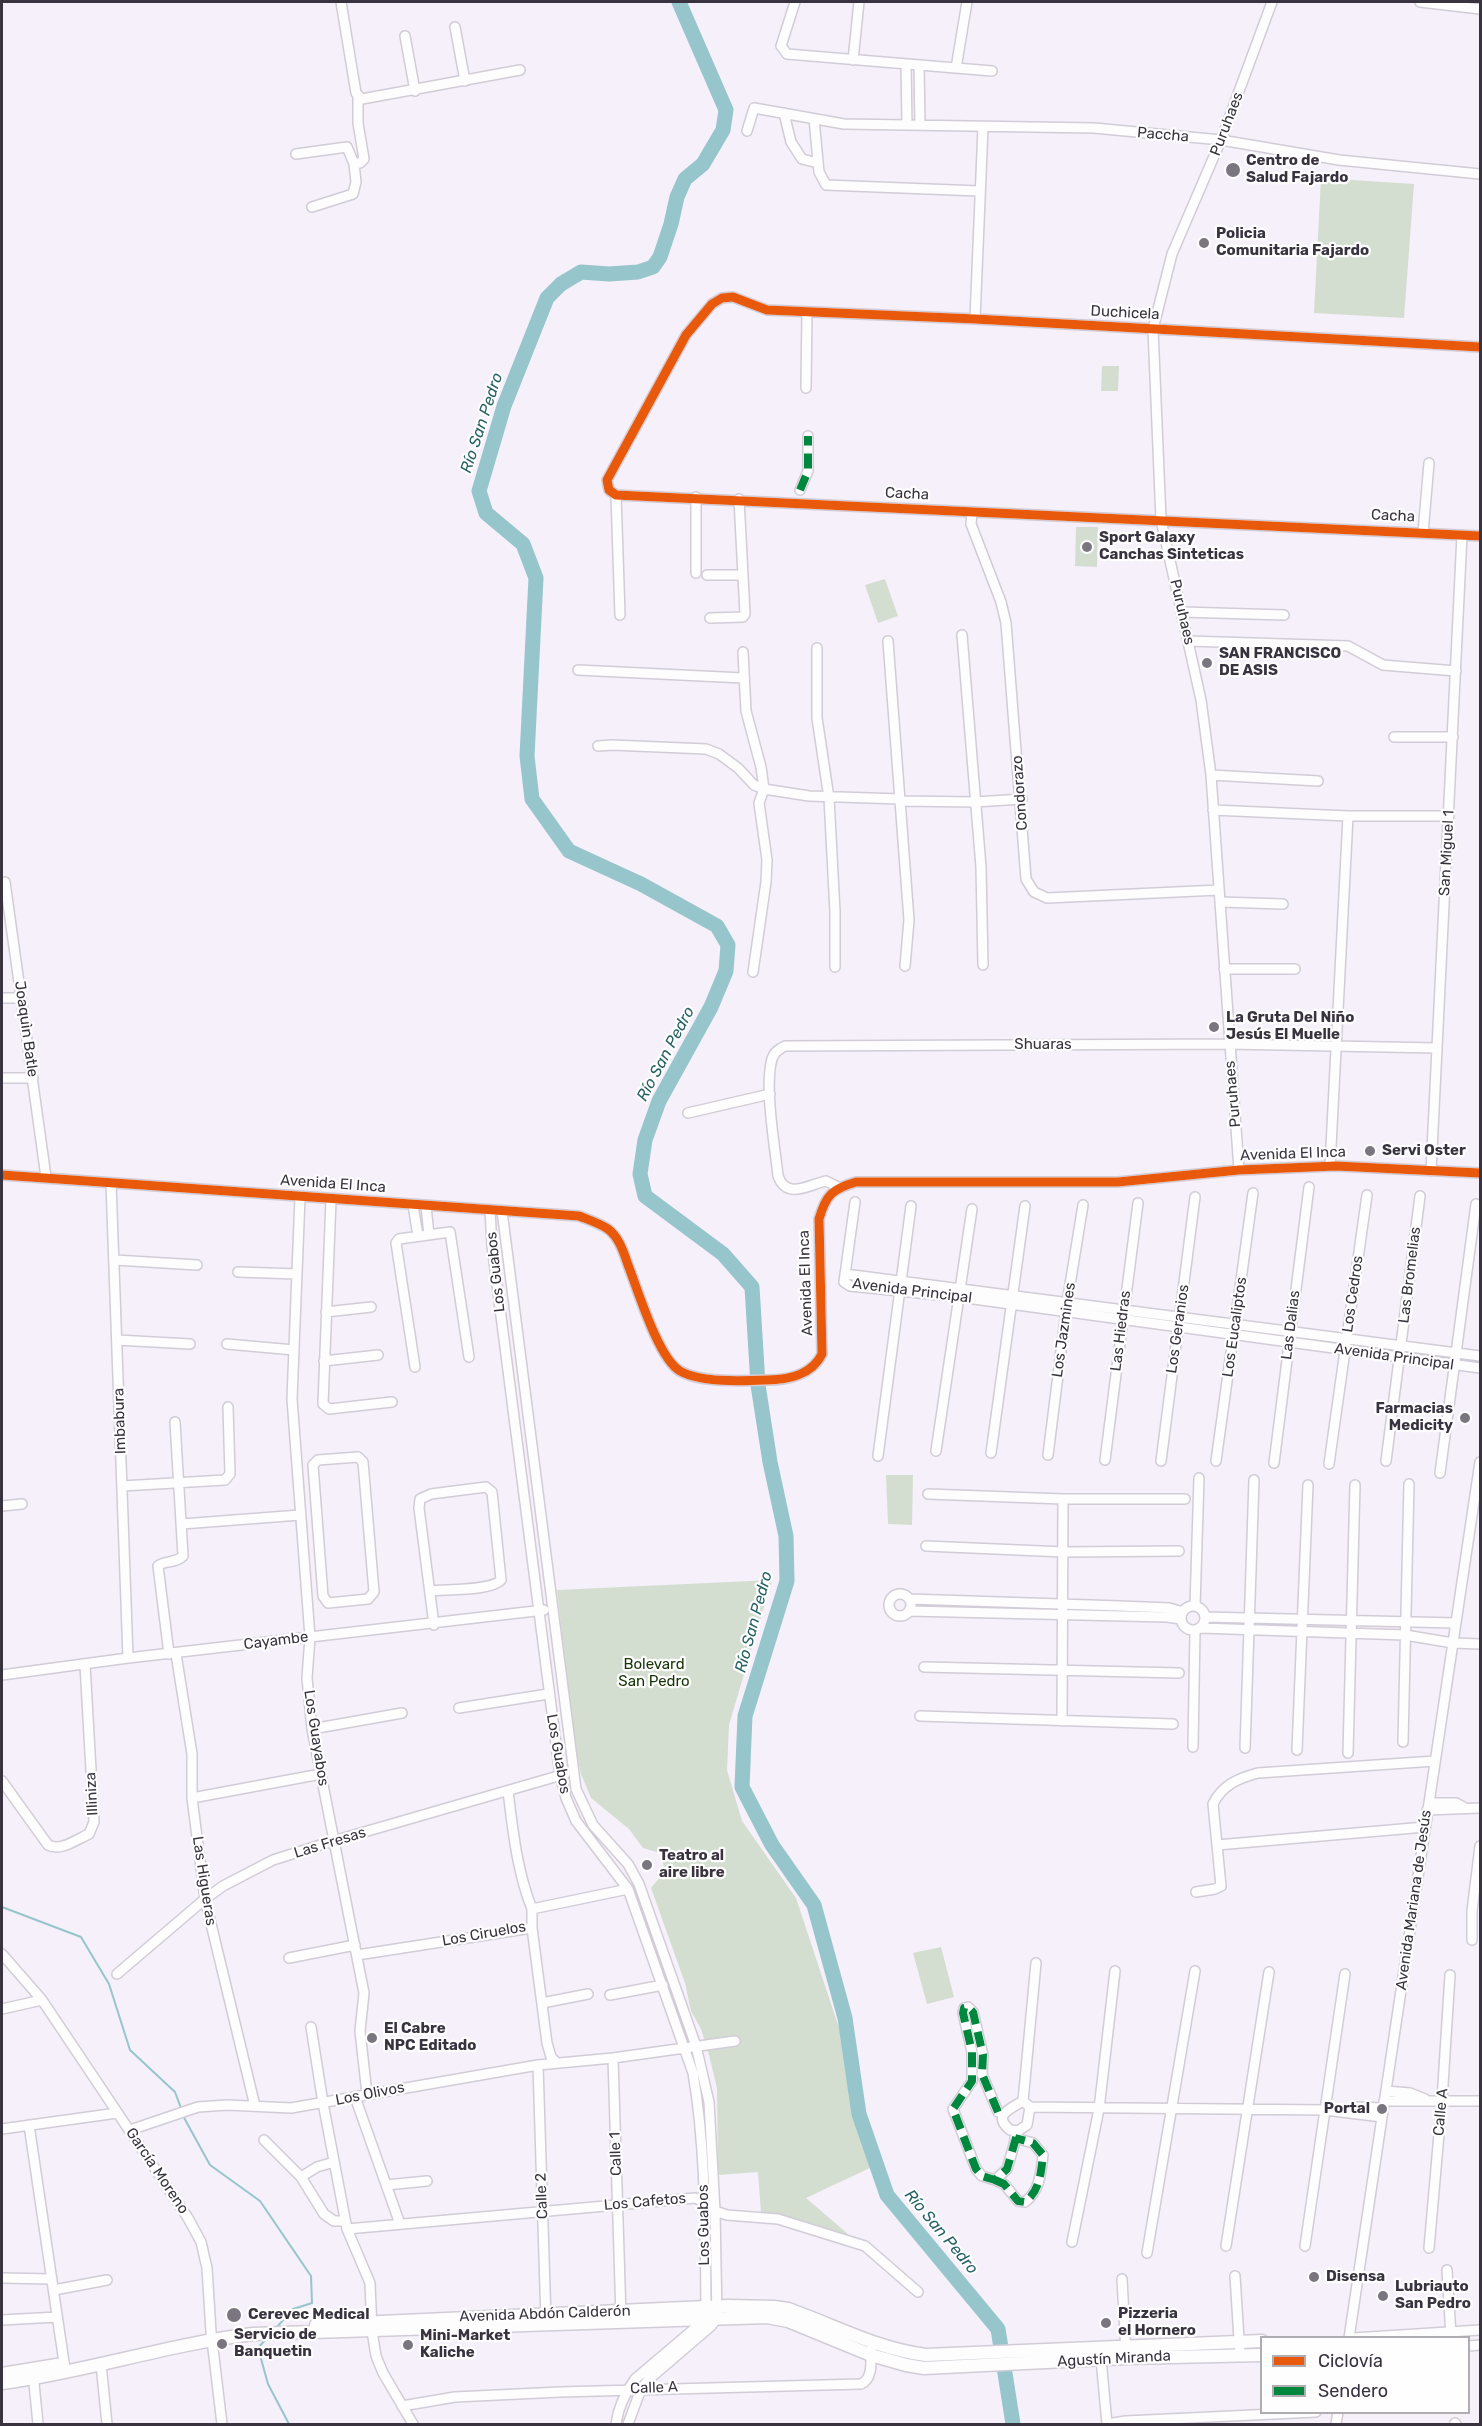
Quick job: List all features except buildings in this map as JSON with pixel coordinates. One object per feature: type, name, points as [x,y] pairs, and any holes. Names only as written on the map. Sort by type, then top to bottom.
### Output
[{"type":"main road","name":"Avenida Abdón Calderón","points":[[2,2383],[33,2374],[212,2336],[253,2331],[711,2312],[788,2321],[871,2349],[906,2366],[924,2368],[966,2360]]},
{"type":"main road","name":"Avenida Abdón Calderón","points":[[65,2368],[101,2364],[212,2336]]},
{"type":"main road","name":"Agustín Miranda","points":[[966,2360],[1020,2357],[1084,2349],[1126,2352],[1240,2348],[1260,2342]]},
{"type":"main road","name":"Agustín Miranda","points":[[1240,2348],[1260,2354]]},
{"type":"main road","name":"Agustín Miranda","points":[[1020,2357],[1101,2360],[1126,2352]]},
{"type":"main road","name":"Avenida Abdón Calderón","points":[[2,2374],[33,2374]]},
{"type":"street","points":[[341,2],[358,97],[358,123],[364,159],[360,164],[354,164]]},
{"type":"street","points":[[795,2],[781,46],[787,54],[992,71]]},
{"type":"street","points":[[853,60],[860,2]]},
{"type":"street","points":[[956,68],[968,2]]},
{"type":"street","name":"Puruhaes","points":[[1239,1170],[1211,775],[1201,699],[1161,520],[1153,329],[1172,254],[1221,140],[1272,2]]},
{"type":"street","points":[[1420,2],[1480,9]]},
{"type":"street","points":[[455,27],[465,81]]},
{"type":"street","points":[[405,36],[415,91]]},
{"type":"street","points":[[906,64],[907,126]]},
{"type":"street","points":[[920,65],[920,126]]},
{"type":"street","points":[[358,97],[371,99],[520,70]]},
{"type":"street","name":"Paccha","points":[[747,131],[754,108],[844,124],[1094,128],[1221,140],[1339,160],[1480,174]]},
{"type":"street","points":[[784,113],[791,142],[802,159],[818,163]]},
{"type":"street","points":[[814,118],[819,172],[826,185],[979,191]]},
{"type":"street","points":[[975,319],[983,127]]},
{"type":"street","points":[[296,154],[347,147],[354,164],[356,182],[353,194],[312,207]]},
{"type":"street","name":"Duchicela","points":[[616,495],[609,490],[607,480],[686,334],[712,304],[722,298],[733,297],[767,310],[1480,347]]},
{"type":"street","points":[[806,388],[807,312]]},
{"type":"street","points":[[798,496],[808,471],[808,436]]},
{"type":"street","points":[[1423,533],[1429,462]]},
{"type":"street","points":[[616,495],[620,615]]},
{"type":"street","name":"Cacha","points":[[616,495],[739,499],[798,496],[972,513],[1480,536]]},
{"type":"street","points":[[696,497],[696,573]]},
{"type":"street","points":[[710,618],[743,617],[745,610],[741,575],[739,499]]},
{"type":"street","name":"Condorazo","points":[[972,513],[971,524],[1004,614],[1022,799],[1026,879],[1034,892],[1047,898],[1219,890]]},
{"type":"street","name":"San Miguel 1","points":[[1431,1171],[1462,535]]},
{"type":"street","points":[[707,575],[741,575]]},
{"type":"street","points":[[1182,612],[1284,615]]},
{"type":"street","points":[[962,634],[981,867],[984,965]]},
{"type":"street","points":[[888,641],[909,920],[905,966]]},
{"type":"street","points":[[1188,641],[1348,646],[1383,665],[1456,671]]},
{"type":"street","points":[[817,648],[817,718],[829,798],[835,912],[835,966]]},
{"type":"street","points":[[743,652],[746,711],[761,767],[764,789],[759,803],[766,860],[766,882],[753,972]]},
{"type":"street","points":[[578,670],[743,678]]},
{"type":"street","points":[[1394,737],[1453,737]]},
{"type":"street","points":[[598,747],[612,745],[706,749],[719,754],[738,768],[754,785],[764,789],[829,798],[975,802],[1022,799]]},
{"type":"street","points":[[1211,775],[1318,781]]},
{"type":"street","points":[[1213,810],[1348,816],[1449,816]]},
{"type":"street","points":[[1330,1166],[1348,816]]},
{"type":"street","name":"Joaquìn Batle","points":[[5,882],[46,1177]]},
{"type":"street","points":[[1220,903],[1283,904]]},
{"type":"street","points":[[2,937],[13,938]]},
{"type":"street","points":[[1224,969],[1295,969]]},
{"type":"street","points":[[2,999],[21,998]]},
{"type":"street","name":"Shuaras","points":[[840,1188],[826,1181],[792,1191],[781,1184],[778,1176],[770,1094],[772,1058],[780,1048],[791,1045],[823,1047],[1229,1044],[1437,1048]]},
{"type":"street","points":[[2,1078],[33,1078]]},
{"type":"street","points":[[687,1113],[770,1094]]},
{"type":"street","name":"Avenida El Inca","points":[[2,1175],[579,1216],[610,1230],[621,1245],[666,1358],[679,1371],[715,1379],[768,1380],[796,1377],[806,1372],[820,1359],[822,1354],[819,1220],[823,1204],[830,1192],[856,1182],[1118,1182],[1239,1170],[1330,1166],[1480,1173]]},
{"type":"street","name":"Imbabura","points":[[111,1183],[128,1659]]},
{"type":"street","name":"Las Dalias","points":[[1274,1463],[1309,1187]]},
{"type":"street","name":"Los Eucaliptos","points":[[1216,1461],[1252,1193]]},
{"type":"street","name":"Los Cedros","points":[[1329,1464],[1366,1195]]},
{"type":"street","name":"Las Bromelias","points":[[1386,1461],[1420,1196]]},
{"type":"street","name":"Los Guayabos","points":[[300,1197],[292,1399],[310,1637],[307,1678],[312,1729],[364,1993],[360,2031],[367,2094]]},
{"type":"street","name":"Los Geranios","points":[[1161,1461],[1196,1197]]},
{"type":"street","points":[[331,1200],[323,1404],[326,1408],[392,1402]]},
{"type":"street","name":"Avenida Principal","points":[[855,1202],[845,1274],[901,1286],[1124,1315],[1179,1322],[1235,1324],[1480,1356]]},
{"type":"street","name":"Las Hiedras","points":[[1105,1460],[1138,1203]]},
{"type":"street","points":[[1440,1473],[1476,1204]]},
{"type":"street","points":[[414,1205],[418,1236]]},
{"type":"street","name":"Los Jazmines","points":[[1048,1455],[1066,1307],[1083,1205]]},
{"type":"street","points":[[426,1206],[429,1235]]},
{"type":"street","points":[[878,1456],[911,1206]]},
{"type":"street","points":[[991,1453],[1025,1206]]},
{"type":"street","points":[[936,1451],[972,1209]]},
{"type":"street","name":"Los Guabos","points":[[490,1210],[492,1246],[560,1775],[566,1798],[576,1821],[628,1889],[693,2073],[699,2104],[711,2312]]},
{"type":"street","name":"Los Guabos","points":[[502,1211],[576,1789],[593,1825],[628,1864],[639,1884],[696,2046],[709,2102],[716,2211],[711,2312]]},
{"type":"street","points":[[415,1367],[396,1243],[399,1239],[448,1232],[451,1234],[469,1357]]},
{"type":"street","points":[[114,1260],[197,1265]]},
{"type":"street","points":[[238,1272],[297,1274]]},
{"type":"street","points":[[326,1312],[371,1307]]},
{"type":"street","name":"Avenida Principal","points":[[1179,1322],[1234,1335],[1480,1368]]},
{"type":"street","points":[[117,1340],[190,1344]]},
{"type":"street","points":[[227,1344],[294,1350]]},
{"type":"street","points":[[324,1361],[378,1354]]},
{"type":"street","points":[[122,1486],[179,1484],[228,1478],[228,1407]]},
{"type":"street","points":[[175,1422],[182,1524],[300,1515]]},
{"type":"street","points":[[358,1457],[361,1459],[374,1592],[371,1597],[328,1603],[324,1600],[317,1527],[313,1465],[315,1461],[358,1457]]},
{"type":"street","name":"Avenida Mariana de Jesús","points":[[1351,2336],[1428,1806],[1456,1623],[1477,1507],[1480,1462]]},
{"type":"street","points":[[1195,1606],[1199,1478]]},
{"type":"street","points":[[1245,1748],[1254,1480]]},
{"type":"street","points":[[1403,1743],[1409,1484]]},
{"type":"street","points":[[1296,1750],[1308,1485]]},
{"type":"street","points":[[1348,1753],[1355,1485]]},
{"type":"street","points":[[430,1591],[496,1585],[501,1580],[490,1488],[431,1494],[420,1499],[419,1508],[434,1624]]},
{"type":"street","points":[[928,1494],[1063,1499],[1185,1499]]},
{"type":"street","points":[[1062,1721],[1063,1499]]},
{"type":"street","points":[[2,1506],[22,1504]]},
{"type":"street","name":"Las Higueras","points":[[182,1524],[183,1557],[177,1562],[162,1563],[158,1566],[172,1654],[192,1754],[192,1797],[205,1899],[255,2106]]},
{"type":"street","points":[[301,1529],[317,1527]]},
{"type":"street","points":[[926,1546],[1064,1552],[1179,1551]]},
{"type":"street","points":[[1182,1616],[909,1611],[904,1615],[897,1615],[891,1611],[889,1604],[897,1595],[904,1595],[909,1599],[1169,1608],[1182,1616],[1185,1628],[1405,1635],[1453,1643],[1480,1644]]},
{"type":"street","points":[[909,1599],[909,1611]]},
{"type":"street","points":[[993,1602],[993,1613]]},
{"type":"street","points":[[1118,1616],[1120,1605]]},
{"type":"street","points":[[1182,1616],[1187,1608],[1195,1606],[1202,1610],[1205,1617]]},
{"type":"street","name":"Cayambe","points":[[2,1676],[310,1637],[552,1610]]},
{"type":"street","points":[[1205,1617],[1456,1623]]},
{"type":"street","points":[[1193,1746],[1198,1629],[1205,1617]]},
{"type":"street","name":"Illiniza","points":[[2,1781],[48,1845],[53,1848],[61,1847],[89,1834],[94,1821],[85,1665]]},
{"type":"street","points":[[924,1667],[1179,1673]]},
{"type":"street","points":[[459,1708],[548,1694]]},
{"type":"street","points":[[312,1729],[402,1713]]},
{"type":"street","points":[[920,1716],[1173,1724]]},
{"type":"street","points":[[1196,1892],[1221,1886],[1213,1804],[1217,1796],[1241,1778],[1258,1773],[1435,1761]]},
{"type":"street","name":"Las Fresas","points":[[117,1974],[205,1899],[223,1886],[273,1860],[333,1840],[573,1772]]},
{"type":"street","points":[[192,1797],[321,1774]]},
{"type":"street","points":[[508,1791],[518,1863],[532,1909]]},
{"type":"street","points":[[1428,1806],[1455,1810],[1480,1808]]},
{"type":"street","points":[[1216,1845],[1425,1827]]},
{"type":"street","points":[[1472,1940],[1472,1911],[1480,1846]]},
{"type":"street","name":"Los Ciruelos","points":[[289,1958],[532,1928],[532,1909],[628,1889]]},
{"type":"street","points":[[532,1928],[549,2052],[557,2063]]},
{"type":"street","name":"García Moreno","points":[[2,1954],[42,2000],[188,2218],[201,2242],[207,2268],[222,2424]]},
{"type":"street","points":[[995,2180],[1007,2169],[1017,2134],[1027,2125],[1036,1963]]},
{"type":"street","points":[[1072,2242],[1099,2109],[1115,1971]]},
{"type":"street","points":[[1147,2253],[1195,1971]]},
{"type":"street","points":[[1226,2246],[1269,1972]]},
{"type":"street","points":[[1305,2246],[1345,1974]]},
{"type":"street","name":"Calle A","points":[[1429,2248],[1450,1975]]},
{"type":"street","points":[[610,1995],[663,1985]]},
{"type":"street","points":[[542,2003],[588,1994]]},
{"type":"street","points":[[2,2009],[42,2000]]},
{"type":"street","points":[[998,2112],[981,2074],[983,2055],[973,2012],[968,2007],[964,2008],[963,2013],[972,2052],[972,2081],[953,2109],[975,2169],[982,2176],[1004,2184],[1017,2201],[1026,2202],[1033,2197],[1040,2180],[1043,2155],[1033,2143],[1006,2127],[1002,2117],[1005,2112],[1027,2104],[1099,2109],[1356,2111],[1425,2099],[1480,2101]]},
{"type":"street","points":[[311,2027],[322,2103],[346,2225],[370,2283],[372,2326],[380,2365],[409,2424]]},
{"type":"street","name":"Los Olivos","points":[[129,2130],[198,2107],[291,2108],[538,2065],[613,2058],[735,2041]]},
{"type":"street","name":"Calle 1","points":[[613,2058],[621,2317]]},
{"type":"street","name":"Calle 2","points":[[538,2065],[546,2320]]},
{"type":"street","points":[[1386,2091],[1410,2093],[1425,2099]]},
{"type":"street","points":[[355,2097],[400,2224]]},
{"type":"street","points":[[2,2129],[117,2113]]},
{"type":"street","points":[[29,2125],[65,2368]]},
{"type":"street","points":[[264,2140],[300,2177],[324,2214],[346,2225]]},
{"type":"street","points":[[300,2177],[334,2162]]},
{"type":"street","points":[[386,2185],[427,2181]]},
{"type":"street","name":"Los Cafetos","points":[[346,2225],[400,2224],[694,2198],[727,2215],[778,2219],[865,2246],[918,2292]]},
{"type":"street","points":[[1447,2270],[1451,2335]]},
{"type":"street","points":[[1235,2276],[1240,2348]]},
{"type":"street","points":[[2,2278],[52,2279]]},
{"type":"street","points":[[1122,2279],[1126,2352]]},
{"type":"street","points":[[54,2290],[107,2280]]},
{"type":"street","points":[[616,2424],[618,2412],[635,2379],[711,2312]]},
{"type":"street","points":[[628,2424],[641,2389],[648,2380],[711,2326],[711,2312]]},
{"type":"street","points":[[2,2320],[57,2317]]},
{"type":"street","points":[[1401,2336],[1451,2335],[1480,2330]]},
{"type":"street","name":"Calle A","points":[[402,2406],[455,2397],[628,2389],[861,2384],[866,2382],[869,2376],[871,2349]]},
{"type":"street","points":[[1101,2360],[1107,2424],[1281,2414]]},
{"type":"street","points":[[101,2364],[107,2424]]},
{"type":"street","points":[[33,2374],[38,2424]]},
{"type":"green space","points":[[1321,178],[1414,184],[1404,318],[1314,313]]},
{"type":"green space","points":[[1102,366],[1119,366],[1118,391],[1101,391]]},
{"type":"green space","name":"Sport Galaxy Canchas Sinteticas","points":[[1076,527],[1098,527],[1097,567],[1075,566]]},
{"type":"green space","points":[[885,579],[898,616],[878,623],[865,585]]},
{"type":"green space","points":[[886,1475],[913,1475],[912,1525],[888,1524]]},
{"type":"green space","name":"Bolevard San Pedro","points":[[772,1580],[729,1725],[727,1770],[742,1821],[796,1898],[842,2037],[845,2069],[856,2120],[872,2167],[806,2198],[849,2235],[761,2213],[758,2172],[718,2175],[717,2088],[701,2029],[691,2011],[685,1983],[651,1888],[665,1871],[660,1853],[643,1848],[629,1829],[591,1798],[581,1774],[574,1741],[557,1590]]},
{"type":"green space","points":[[941,1947],[954,1997],[927,2004],[913,1953]]},
{"type":"waterway","name":"Río San Pedro","points":[[679,2],[726,110],[723,130],[703,164],[685,179],[677,197],[660,257],[653,267],[638,272],[609,274],[581,272],[561,284],[547,298],[504,406],[479,491],[486,513],[523,544],[536,578],[527,756],[532,799],[569,851],[641,884],[717,926],[728,945],[726,971],[711,1007],[659,1101],[645,1140],[640,1174],[645,1196],[723,1254],[752,1287],[758,1385],[770,1462],[786,1536],[787,1581],[745,1716],[742,1787],[772,1845],[814,1905],[845,2018],[859,2114],[887,2195],[998,2329],[1013,2424]]},
{"type":"waterway","points":[[2,1907],[81,1937],[109,1984],[130,2050],[175,2092],[181,2108]]},
{"type":"waterway","points":[[182,2114],[210,2165],[260,2201],[311,2276],[312,2303],[293,2309],[276,2328]]},
{"type":"waterway","points":[[266,2339],[258,2348],[268,2384],[289,2424]]},
{"type":"marked path","points":[[800,490],[808,471],[808,436]]},
{"type":"marked path","points":[[998,2112],[982,2074],[983,2055],[973,2012],[968,2007],[964,2008],[963,2013],[972,2052],[972,2081],[953,2109],[976,2169],[982,2176],[995,2180],[1007,2169],[1018,2131]]},
{"type":"marked path","points":[[995,2180],[1004,2184],[1018,2201],[1025,2202],[1037,2187],[1043,2155],[1033,2143],[1015,2138]]},
{"type":"cycle path","points":[[1480,347],[767,310],[733,297],[722,298],[712,304],[686,335],[607,480],[609,490],[616,495],[1480,536]]},
{"type":"cycle path","points":[[2,1175],[579,1216],[608,1229],[618,1241],[657,1338],[672,1364],[680,1371],[699,1378],[734,1381],[775,1380],[791,1377],[812,1367],[818,1361],[822,1354],[819,1219],[824,1204],[831,1194],[841,1187],[856,1182],[1118,1182],[1239,1170],[1336,1166],[1480,1173]]},
{"type":"place","name":"Centro de Salud Fajardo","points":[[1233,170]]},
{"type":"place","name":"Policia Comunitaria Fajardo","points":[[1204,243]]},
{"type":"place","name":"Sport Galaxy Canchas Sinteticas","points":[[1087,547]]},
{"type":"place","name":"SAN FRANCISCO DE ASIS","points":[[1207,663]]},
{"type":"place","name":"La Gruta Del Niño Jesús El Muelle","points":[[1214,1027]]},
{"type":"place","name":"Servi Oster","points":[[1370,1151]]},
{"type":"place","name":"Farmacias Medicity","points":[[1465,1418]]},
{"type":"place","name":"Teatro al aire libre","points":[[647,1865]]},
{"type":"place","name":"El Cabre NPC Editado","points":[[372,2038]]},
{"type":"place","name":"Portal","points":[[1382,2109]]},
{"type":"place","name":"Disensa","points":[[1314,2277]]},
{"type":"place","name":"Lubriauto San Pedro","points":[[1383,2296]]},
{"type":"place","name":"Cerevec Medical","points":[[234,2315]]},
{"type":"place","name":"Pizzeria el Hornero","points":[[1106,2323]]},
{"type":"place","name":"Servicio de Banquetin","points":[[222,2344]]},
{"type":"place","name":"Mini-Market Kaliche","points":[[408,2345]]}]
